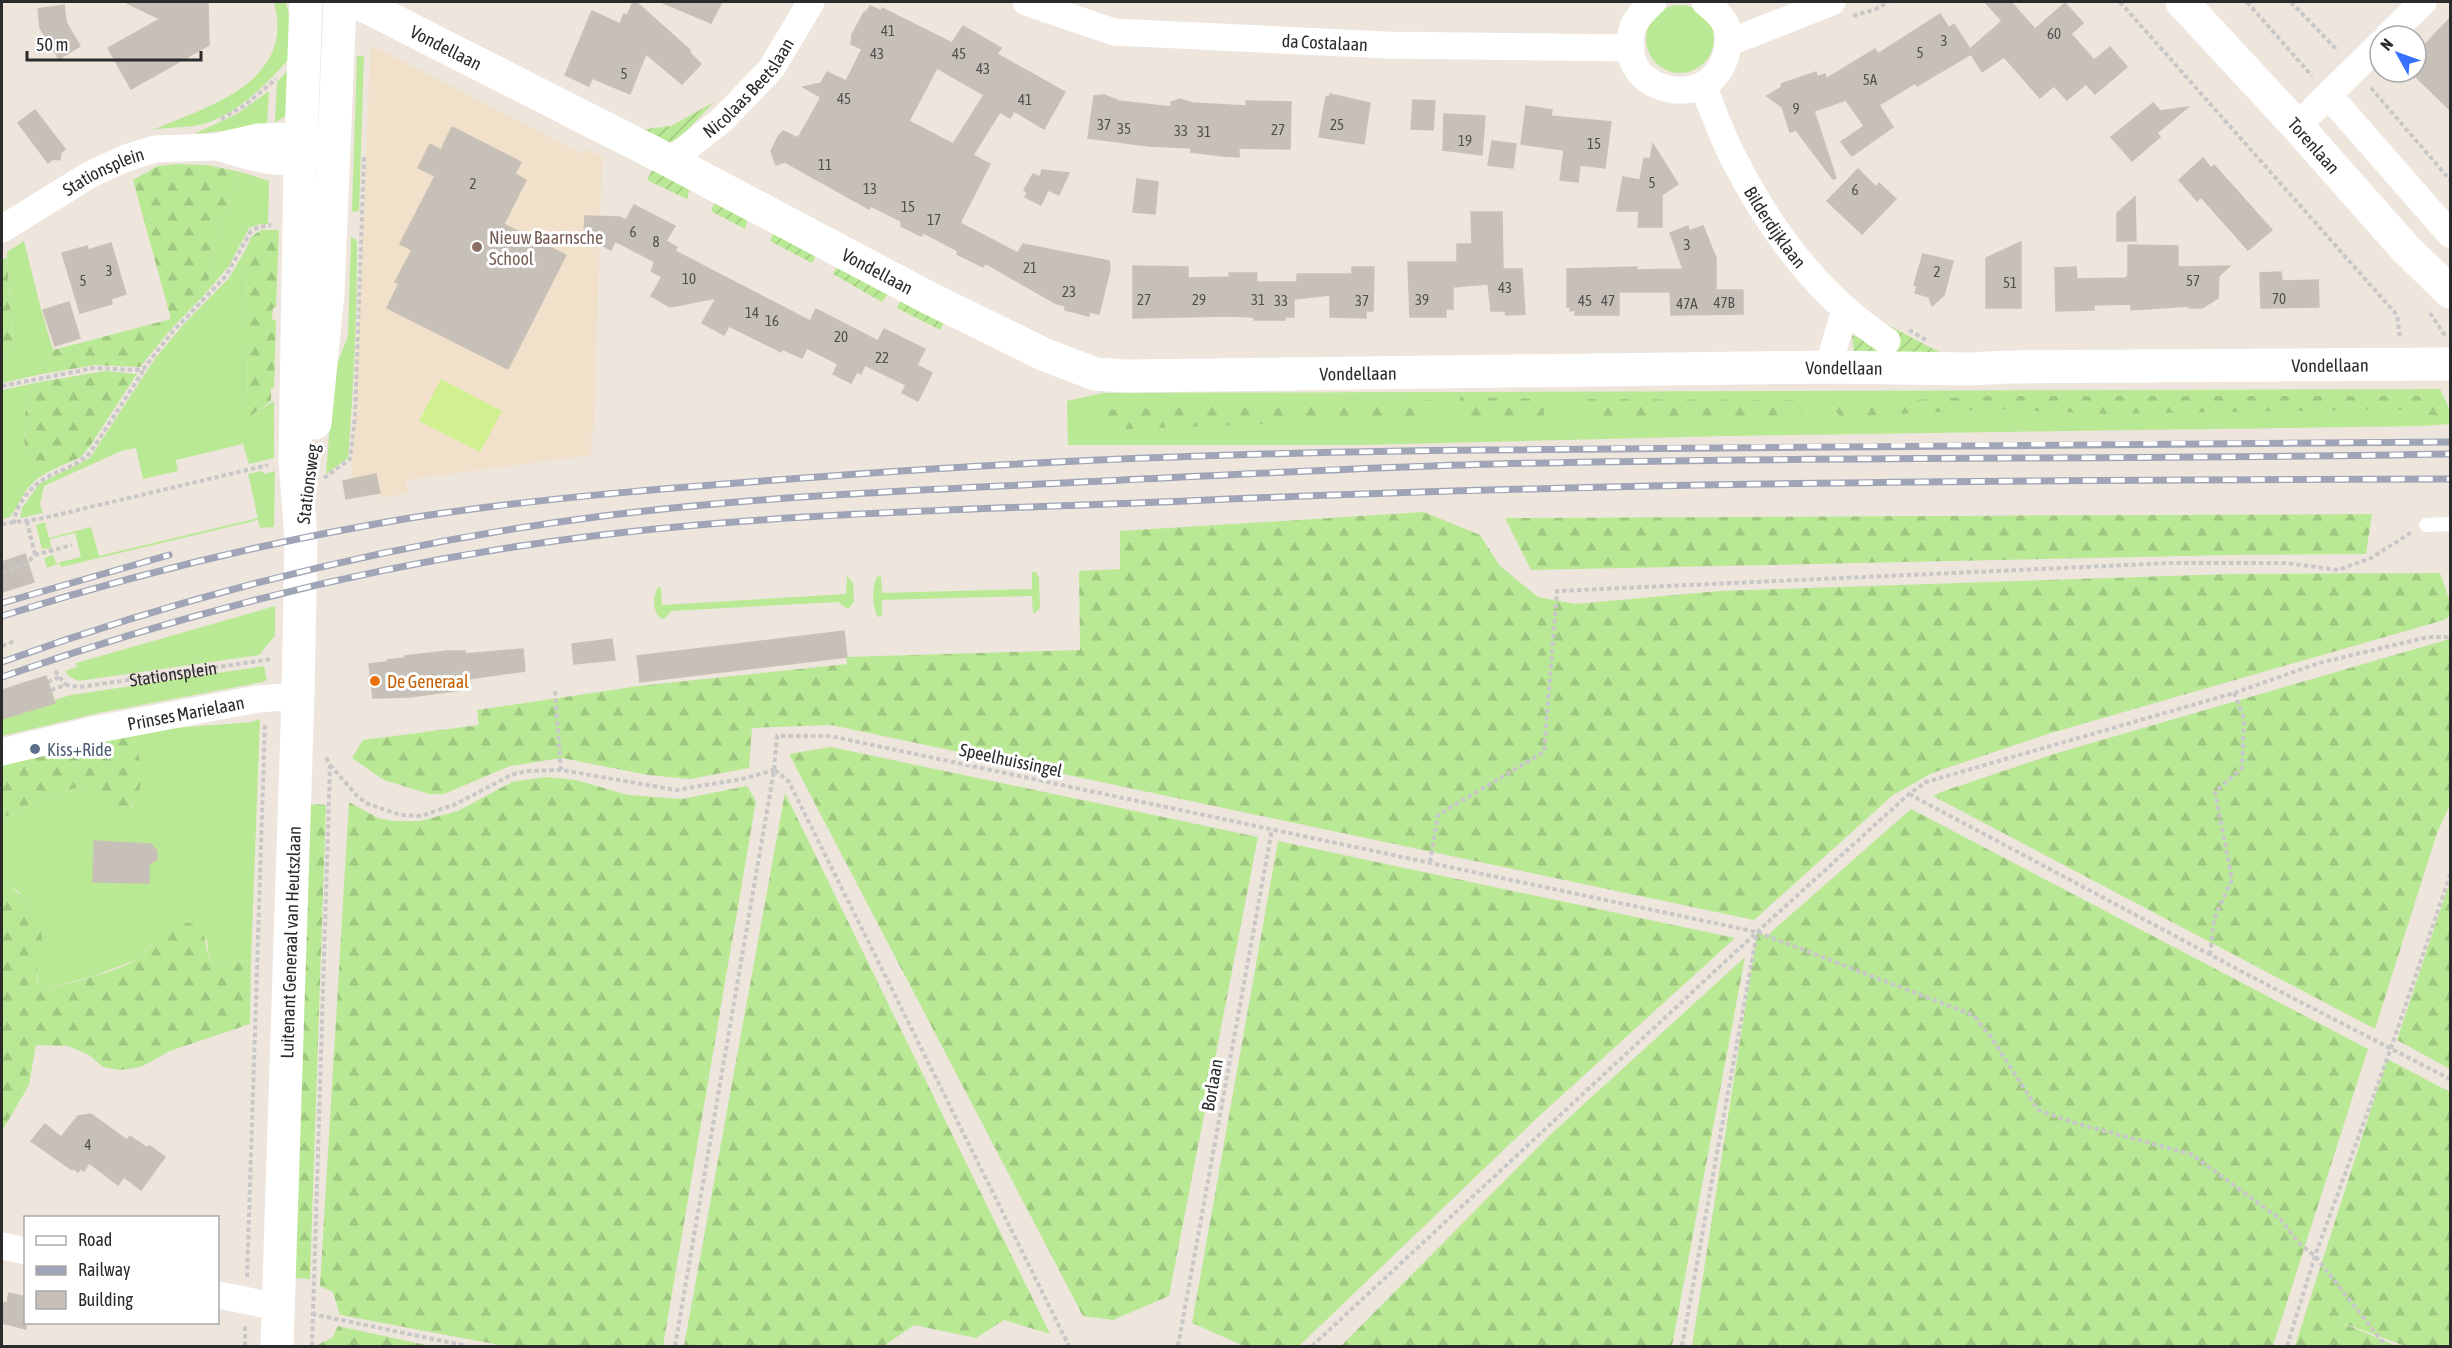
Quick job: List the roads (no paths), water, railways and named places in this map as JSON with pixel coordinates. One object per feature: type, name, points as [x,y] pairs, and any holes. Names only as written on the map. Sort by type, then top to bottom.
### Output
[{"type":"main road","name":"Stationsweg","points":[[301,538],[295,461],[300,149],[306,2]]},
{"type":"main road","name":"Stationsweg","points":[[301,538],[328,293],[340,2]]},
{"type":"main road","name":"Vondellaan","points":[[357,2],[670,161],[939,303],[1043,354],[1095,374],[1126,376],[1828,367],[1970,369],[2397,366],[2447,349]]},
{"type":"main road","name":"Torenlaan","points":[[2182,2],[2297,126],[2404,247],[2449,291]]},
{"type":"main road","name":"Luitenant Generaal van Heutszlaan","points":[[277,1347],[262,1304],[298,696],[301,538]]},
{"type":"street","name":"Nicolaas Beetslaan","points":[[670,161],[722,120],[771,69],[811,2]]},
{"type":"street","name":"da Costalaan","points":[[1026,2],[1114,32],[1386,45],[1631,48]]},
{"type":"street","points":[[1653,2],[1637,16],[1629,37],[1633,65],[1654,85],[1676,90],[1703,85],[1717,73],[1726,56],[1728,43],[1725,24],[1705,2]]},
{"type":"street","points":[[2400,24],[2423,2]]},
{"type":"street","points":[[1728,43],[1838,10]]},
{"type":"street","points":[[2297,126],[2333,101],[2368,59]]},
{"type":"street","name":"Bilderdijklaan","points":[[1703,85],[1735,160],[1784,242],[1807,272],[1845,310],[1893,333]]},
{"type":"street","points":[[2333,101],[2451,234]]},
{"type":"street","name":"Stationsplein","points":[[2,229],[91,174],[126,158],[155,149],[215,135],[257,160],[300,149],[335,148]]},
{"type":"street","points":[[1828,367],[1845,310]]},
{"type":"street","name":"Prinses Marielaan","points":[[2,752],[94,730],[266,699],[298,696]]},
{"type":"street","points":[[2,1246],[24,1251]]},
{"type":"street","points":[[219,1295],[262,1304]]},
{"type":"lane","points":[[2426,525],[2451,524]]},
{"type":"railway","points":[[2,616],[103,586],[204,560],[307,537],[410,518],[613,493],[900,471],[1151,458],[1401,451],[2450,442]]},
{"type":"railway","points":[[2,662],[149,613],[298,572],[374,555],[526,527],[733,502],[928,490],[1448,465],[1734,460],[2450,454]]},
{"type":"railway","points":[[2,677],[206,613],[344,579],[414,564],[555,541],[712,524],[948,510],[1502,490],[1976,481],[2450,479]]},
{"type":"railway","points":[[2,603],[169,555]]},
{"type":"place","name":"Nieuw Baarnsche School","points":[[477,247]]},
{"type":"place","name":"De Generaal","points":[[375,681]]},
{"type":"place","name":"Kiss+Ride","points":[[35,749]]}]
